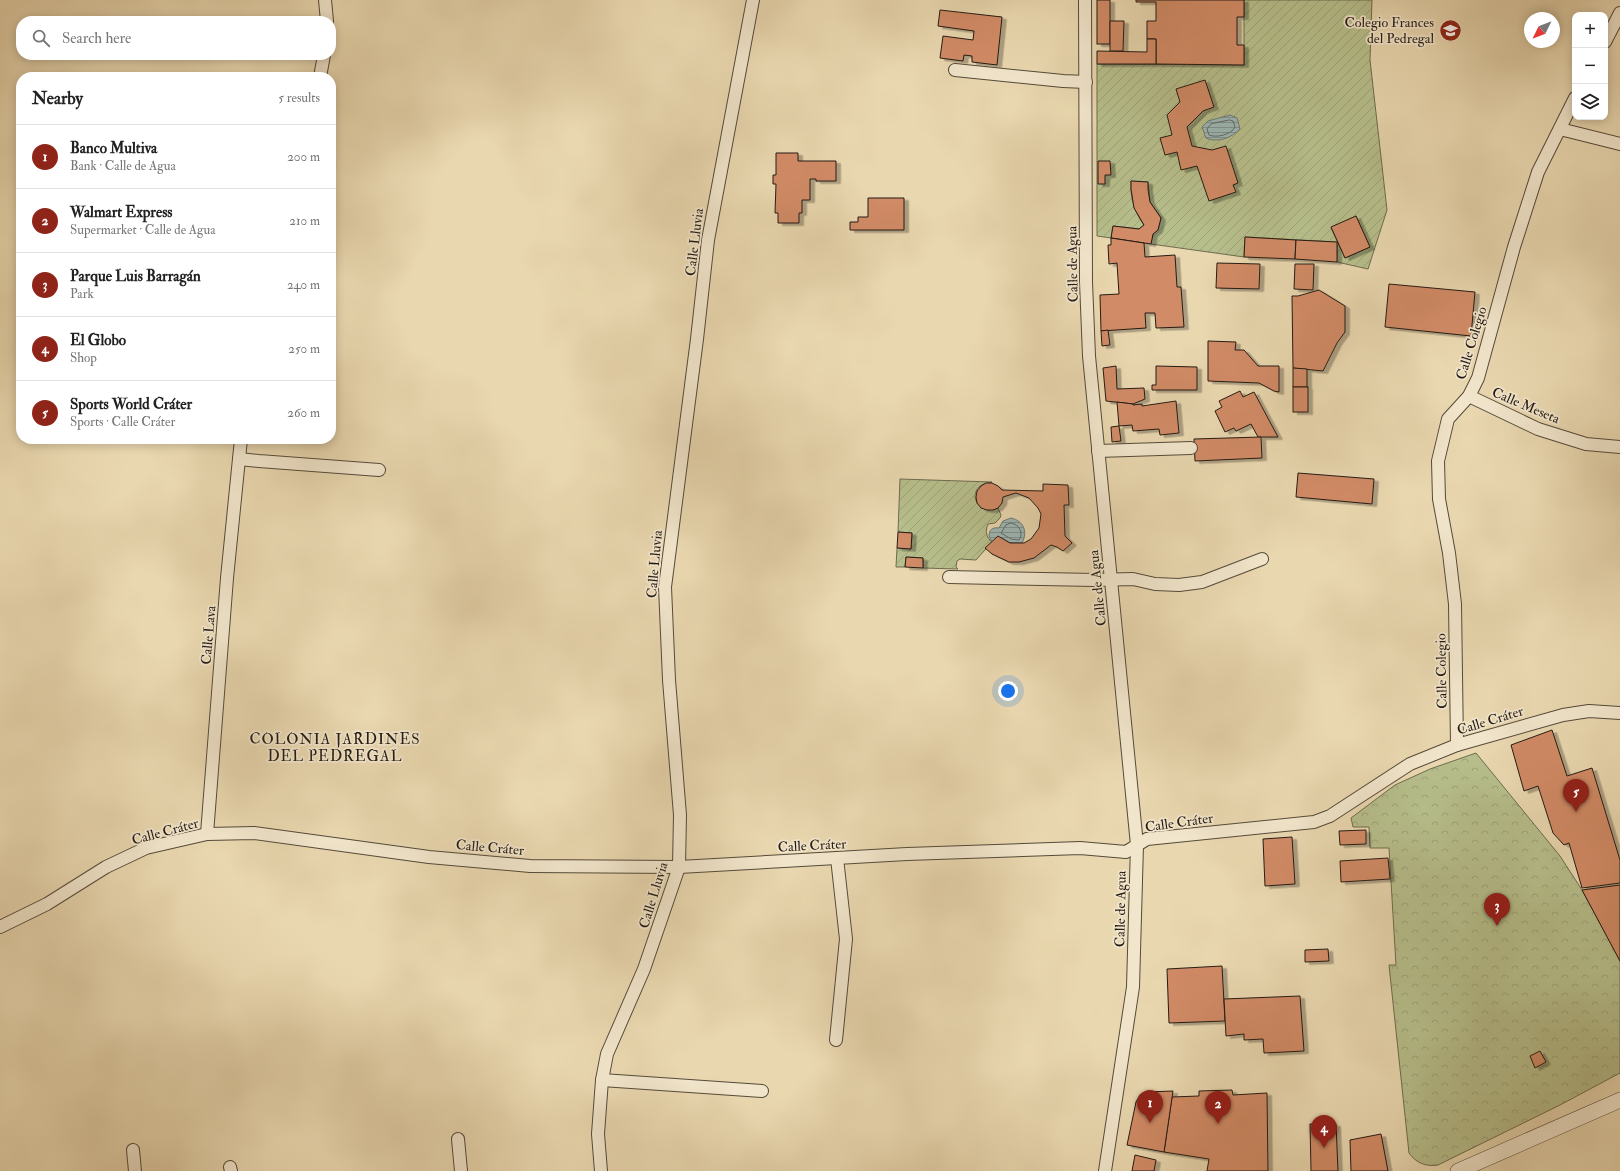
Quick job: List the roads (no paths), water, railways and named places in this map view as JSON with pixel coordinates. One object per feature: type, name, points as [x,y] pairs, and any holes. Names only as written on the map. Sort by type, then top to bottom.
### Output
[{"type":"street","points":[[325,0],[326,16]]},
{"type":"street","name":"Calle Lluvia","points":[[601,1171],[598,1134],[602,1080],[607,1054],[644,970],[679,867],[680,815],[669,680],[665,587],[697,340],[708,240],[753,0]]},
{"type":"street","name":"Calle de Agua","points":[[1085,0],[1086,282],[1089,356],[1137,845],[1133,987],[1105,1171]]},
{"type":"street","points":[[1608,36],[1620,13]]},
{"type":"street","points":[[321,72],[323,60]]},
{"type":"street","points":[[955,70],[1086,82]]},
{"type":"street","name":"Calle Colegio","points":[[1457,745],[1455,604],[1439,499],[1438,461],[1448,419],[1469,396],[1478,378],[1514,247],[1538,172],[1572,104]]},
{"type":"street","points":[[1560,129],[1620,144]]},
{"type":"street","name":"Calle Meseta","points":[[1469,396],[1538,429],[1586,444],[1620,447]]},
{"type":"street","name":"Calle Lava","points":[[207,834],[227,578],[240,444]]},
{"type":"street","points":[[1098,451],[1191,448]]},
{"type":"street","points":[[239,459],[379,470]]},
{"type":"street","points":[[949,577],[1133,579],[1167,586],[1202,582],[1262,559]]},
{"type":"street","name":"Calle Cráter","points":[[0,927],[47,904],[106,867],[146,848],[207,834],[254,833],[429,858],[530,866],[679,867],[837,858],[1080,848],[1126,852],[1146,839],[1319,820],[1330,816],[1350,804],[1394,773],[1410,764],[1457,745],[1563,715],[1589,711],[1620,713]]},
{"type":"street","points":[[836,1040],[846,939],[837,858]]},
{"type":"street","points":[[602,1080],[762,1091]]},
{"type":"street","points":[[1458,1171],[1620,1100]]},
{"type":"street","points":[[458,1139],[461,1171]]},
{"type":"street","points":[[133,1150],[135,1171]]},
{"type":"water","points":[[1230,115],[1237,118],[1240,129],[1233,135],[1224,139],[1215,140],[1206,138],[1202,127],[1208,121]]},
{"type":"water","points":[[1011,518],[1022,524],[1024,528],[1025,535],[1022,543],[992,542],[989,536],[990,531],[994,528],[999,528],[1003,521]]},
{"type":"place","name":"Colegio Frances del Pedregal","points":[[1450,30]]},
{"type":"place","name":"Sports World Cráter","points":[[1576,812]]},
{"type":"place","name":"Parque Luis Barragán","points":[[1497,926]]},
{"type":"place","name":"Banco Multiva","points":[[1150,1123]]},
{"type":"place","name":"Walmart Express","points":[[1218,1124]]},
{"type":"place","name":"El Globo","points":[[1324,1148]]},
{"type":"district","name":"COLONIA JARDINES DEL PEDREGAL","points":[[335,748]]}]
